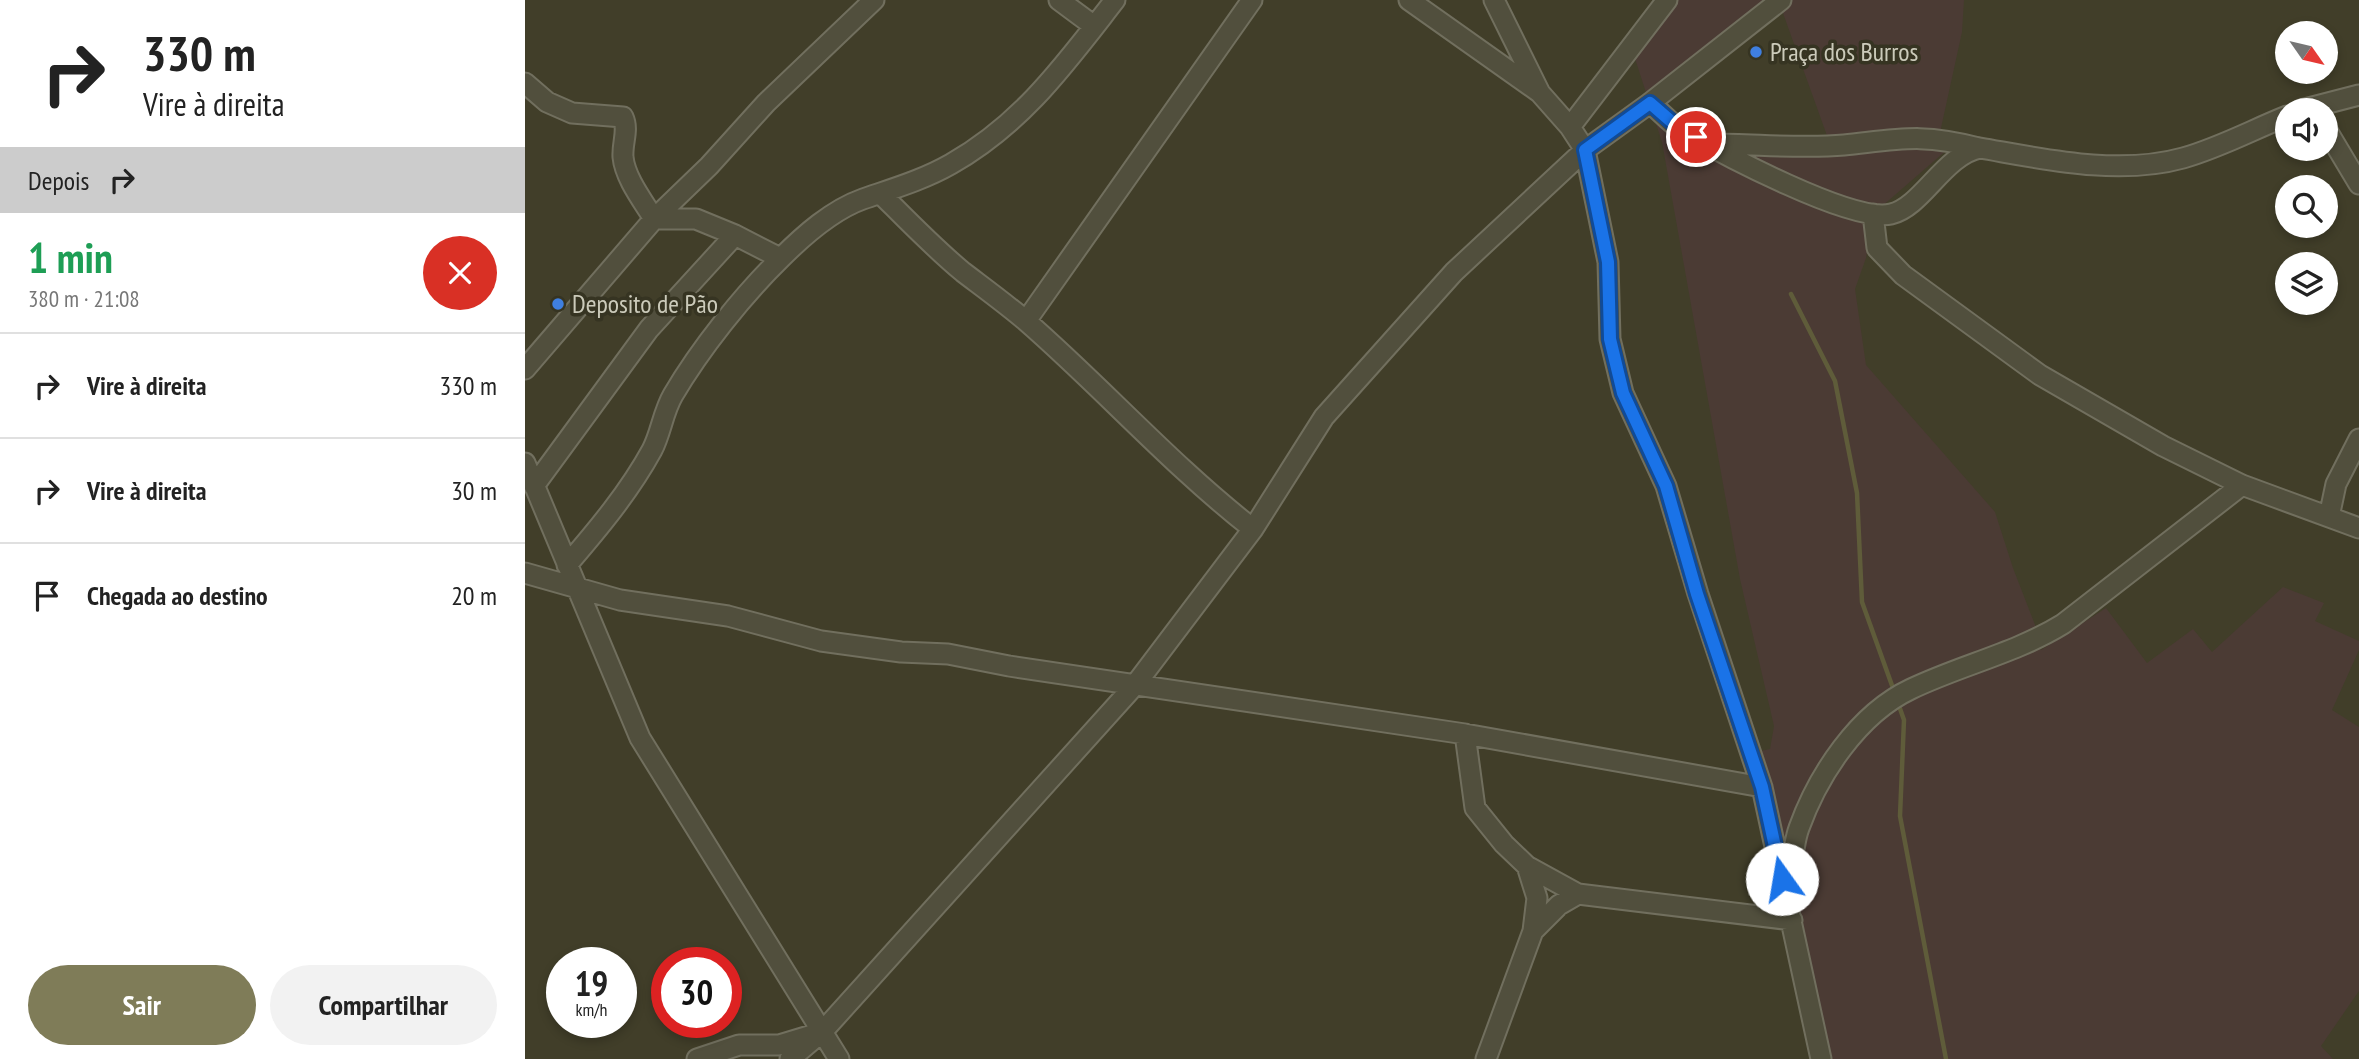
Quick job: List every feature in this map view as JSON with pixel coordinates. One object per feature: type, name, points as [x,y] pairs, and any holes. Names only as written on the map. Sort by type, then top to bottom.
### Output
[{"type":"street","points":[[525,369],[654,219],[709,166],[766,103],[874,0]]},
{"type":"street","points":[[1059,0],[1094,26]]},
{"type":"street","points":[[568,565],[607,520],[652,449],[672,397],[717,333],[780,258],[825,219],[862,200],[882,195],[949,165],[992,138],[1040,95],[1115,0]]},
{"type":"street","points":[[1026,321],[1252,0]]},
{"type":"street","points":[[1409,0],[1540,93],[1570,127],[1585,150],[1608,262],[1610,339],[1623,393],[1666,486],[1697,594],[1762,787],[1821,1059]]},
{"type":"street","points":[[1494,0],[1540,93]]},
{"type":"street","points":[[1570,127],[1667,0]]},
{"type":"street","points":[[790,1059],[823,1031],[1135,685],[1253,529],[1324,417],[1454,272],[1585,150],[1650,103],[1781,0]]},
{"type":"street","points":[[525,83],[547,102],[572,113],[623,117],[626,124],[623,156],[626,170],[654,219]]},
{"type":"street","points":[[2338,100],[2359,94]]},
{"type":"street","points":[[1650,103],[1681,130],[1814,197],[1873,214],[1892,214],[1906,205],[1966,150],[1980,148]]},
{"type":"street","points":[[1711,144],[1844,145],[1912,136],[1947,139],[1980,148],[2130,167],[2180,159],[2215,148],[2275,121]]},
{"type":"street","points":[[2338,149],[2359,184]]},
{"type":"street","points":[[882,195],[962,271],[1026,321],[1105,393],[1131,424],[1215,500],[1253,529]]},
{"type":"street","points":[[1873,214],[1877,248],[1903,275],[1977,332],[2040,375],[2163,446],[2242,485],[2359,528]]},
{"type":"street","points":[[654,219],[696,219],[735,234],[780,258]]},
{"type":"street","points":[[534,486],[649,329],[735,234]]},
{"type":"street","points":[[2329,517],[2336,484],[2359,439]]},
{"type":"street","points":[[525,463],[640,738],[839,1059]]},
{"type":"street","points":[[1790,911],[1798,830],[1822,778],[1847,743],[1879,711],[1909,689],[2033,642],[2053,630],[2242,485]]},
{"type":"street","points":[[525,573],[620,600],[728,616],[821,641],[901,652],[948,654],[1465,734],[1762,787]]},
{"type":"street","points":[[1465,734],[1475,808],[1504,844],[1527,866],[1578,894],[1790,911]]},
{"type":"street","points":[[1486,1059],[1533,931],[1537,898],[1527,866]]},
{"type":"street","points":[[1533,931],[1559,905],[1578,894]]},
{"type":"street","points":[[697,1059],[739,1045],[779,1045],[823,1031]]},
{"type":"shaded area","points":[[1667,0],[1964,0],[1962,32],[1941,128],[1949,148],[1873,214],[1866,258],[1855,289],[1866,365],[1995,512],[2037,630],[2041,650],[2106,608],[2147,663],[2193,629],[2212,652],[2283,587],[2324,603],[2315,621],[2359,641],[2359,650],[2332,710],[2359,727],[2359,991],[2321,1046],[2333,1059],[1821,1059],[1751,753],[1770,749],[1774,726],[1740,579],[1662,142],[1631,46]],"holes":[[[1779,2],[1830,144],[1711,144],[1651,103]]]},
{"type":"waterway","points":[[1791,294],[1835,381],[1857,493],[1862,602],[1894,691]]},
{"type":"waterway","points":[[1898,703],[1904,720],[1900,816],[1946,1059]]},
{"type":"place","name":"Praça dos Burros","points":[[1756,52]]},
{"type":"place","name":"Deposito de Pão","points":[[558,304]]},
{"type":"route","points":[[1696,137],[1681,130],[1650,103],[1585,150],[1608,262],[1610,339],[1623,393],[1666,486],[1697,594],[1762,787],[1782,879]]}]
